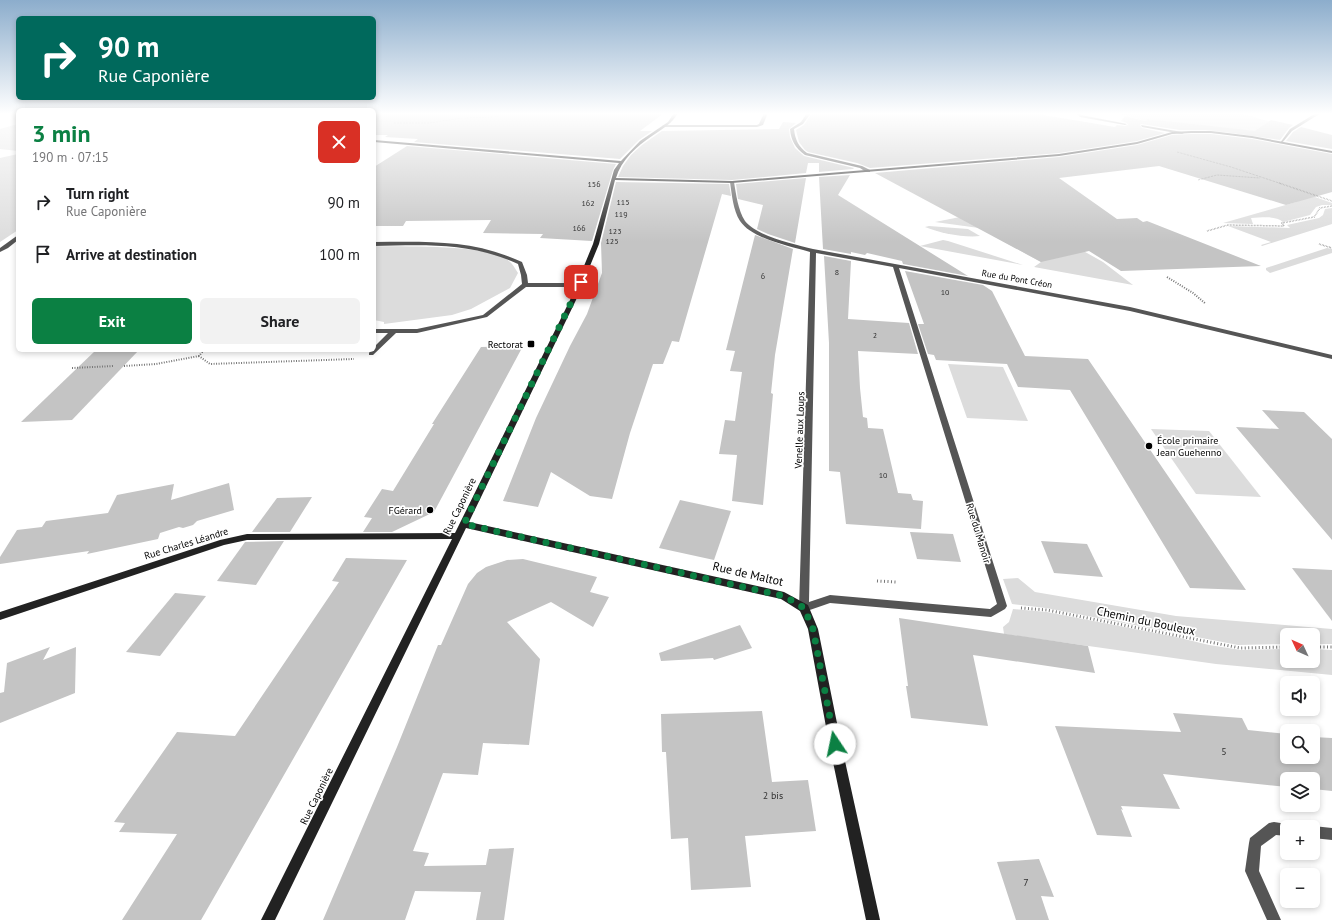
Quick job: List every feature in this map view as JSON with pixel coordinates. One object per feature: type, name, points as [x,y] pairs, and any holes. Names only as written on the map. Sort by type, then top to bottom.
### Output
[{"type":"street","points":[[553,156],[621,162]]},
{"type":"street","name":"Rue Caponière","points":[[268,920],[464,524],[579,285],[596,244],[616,170],[627,156]]},
{"type":"street","points":[[814,156],[868,171]]},
{"type":"street","points":[[614,179],[732,182],[1039,156]]},
{"type":"street","name":"Rue du Pont Créon","points":[[732,182],[736,205],[744,222],[764,235],[813,252],[1130,309],[1332,357]]},
{"type":"street","points":[[0,250],[16,239]]},
{"type":"street","points":[[376,244],[444,245],[497,252],[520,263],[524,275],[525,285]]},
{"type":"street","name":"Venelle aux Loups","points":[[804,608],[813,252]]},
{"type":"street","name":"Rue du Manoir","points":[[896,267],[1002,606]]},
{"type":"street","points":[[376,331],[417,331],[485,316],[525,285],[579,285]]},
{"type":"street","points":[[376,349],[394,331]]},
{"type":"street","name":"Rue de Maltot","points":[[464,524],[784,596],[804,608]]},
{"type":"street","name":"Rue Charles Léandre","points":[[0,616],[223,542],[248,537],[458,536]]},
{"type":"street","points":[[873,920],[835,744],[813,629],[804,608],[830,599],[991,613],[1002,606]]},
{"type":"street","points":[[1274,920],[1252,871],[1255,843],[1274,828],[1280,829]]},
{"type":"street","points":[[1320,833],[1332,834]]},
{"type":"path","points":[[1190,156],[1266,178],[1332,201]]},
{"type":"path","points":[[1198,180],[1217,175],[1266,178]]},
{"type":"path","points":[[1207,231],[1228,225],[1284,226],[1282,223],[1314,216],[1320,208],[1332,206]]},
{"type":"path","points":[[1319,244],[1332,248]]},
{"type":"path","points":[[1167,277],[1193,293],[1206,304]]},
{"type":"path","points":[[124,366],[156,364],[199,356],[202,352]]},
{"type":"path","points":[[199,356],[210,364],[243,364],[360,358]]},
{"type":"path","points":[[72,368],[114,366]]},
{"type":"path","name":"Chemin du Bouleux","points":[[1002,606],[1047,610],[1240,648],[1280,647]]},
{"type":"path","points":[[1320,647],[1332,647]]},
{"type":"shaded area","points":[[16,156],[16,231],[0,242],[0,158]]},
{"type":"shaded area","points":[[1264,179],[1332,203],[1332,205],[1322,205],[1316,207],[1310,215],[1283,222],[1276,218],[1263,217],[1251,218],[1253,224],[1223,223],[1296,202]]},
{"type":"shaded area","points":[[1332,208],[1332,224],[1262,246],[1261,245],[1271,242],[1228,226],[1290,228],[1287,225],[1319,218],[1323,215],[1325,209]]},
{"type":"shaded area","points":[[980,213],[1062,239],[1103,262],[1133,285],[1034,267],[1041,262],[979,228],[935,222]]},
{"type":"shaded area","points":[[925,227],[968,229],[980,236],[952,234]]},
{"type":"shaded area","points":[[943,240],[948,241],[1023,265],[920,246]]},
{"type":"shaded area","points":[[376,246],[442,247],[495,254],[508,260],[518,273],[510,288],[471,309],[452,315],[384,324],[384,322],[376,320]]},
{"type":"shaded area","points":[[1327,248],[1332,249],[1332,253],[1270,273],[1266,270],[1266,268]]},
{"type":"shaded area","points":[[948,364],[1003,367],[1028,421],[967,418]]},
{"type":"shaded area","points":[[1151,429],[1209,431],[1261,497],[1196,494]]},
{"type":"shaded area","points":[[1018,578],[1035,592],[1176,616],[1320,628],[1280,628],[1280,644],[1238,645],[1046,608],[1012,604],[1003,579]]},
{"type":"shaded area","points":[[1013,609],[1047,612],[1176,637],[1209,645],[1241,650],[1280,649],[1280,668],[1320,668],[1320,649],[1332,650],[1332,675],[1216,664],[1004,634],[1003,627],[1009,622]]},
{"type":"shaded area","points":[[1320,628],[1332,629],[1332,644],[1320,644]]},
{"type":"building","points":[[391,156],[522,156],[616,164],[592,241],[540,238],[543,234],[483,233],[491,220],[406,221],[403,226],[376,226],[376,166]]},
{"type":"building","points":[[583,156],[623,156],[620,159]]},
{"type":"building","points":[[630,156],[804,156],[854,168],[819,172],[819,163],[808,163],[806,173],[732,180],[618,177],[623,166]]},
{"type":"building","points":[[826,156],[1022,156],[870,168],[857,163]]},
{"type":"building","points":[[1332,156],[1332,192],[1286,205],[1159,166],[1059,178],[1117,219],[1137,218],[1143,222],[1147,221],[1261,266],[1121,271],[1089,251],[1041,262],[875,173],[1059,157]]},
{"type":"building","points":[[850,175],[838,195],[968,276],[903,264],[902,261],[867,253],[865,255],[851,252],[851,254],[823,249],[819,177]]},
{"type":"building","points":[[806,178],[795,243],[757,229],[763,205],[738,199],[736,184]]},
{"type":"building","points":[[616,182],[729,184],[731,196],[722,194],[679,342],[672,341],[663,364],[653,364],[630,433],[612,499],[590,496],[551,472],[538,507],[503,501],[536,418],[587,314],[602,273],[601,243]]},
{"type":"building","points":[[755,235],[793,249],[775,355],[763,505],[732,501],[737,455],[719,454],[725,420],[735,421],[742,372],[730,371],[735,351],[726,350]]},
{"type":"building","points":[[824,256],[851,261],[848,319],[909,323],[918,354],[858,351],[860,388],[863,417],[867,418],[868,428],[883,429],[898,493],[911,494],[913,500],[923,501],[921,529],[846,524],[840,472],[829,471],[829,343]]},
{"type":"building","points":[[905,271],[983,285],[992,291],[1025,356],[1088,359],[1246,590],[1190,588],[1070,390],[1018,387],[1007,364],[936,360],[934,355],[928,354],[918,324],[924,324]]},
{"type":"building","points":[[523,346],[434,512],[392,532],[363,532],[372,518],[364,517],[382,489],[393,491],[434,424],[432,424],[481,347]]},
{"type":"building","points":[[94,352],[137,352],[72,420],[21,422]]},
{"type":"building","points":[[1262,410],[1304,412],[1332,439],[1332,540],[1236,427],[1279,429]]},
{"type":"building","points":[[229,483],[234,510],[197,521],[193,525],[183,528],[179,527],[160,533],[158,539],[87,554],[89,551],[0,564],[0,557],[17,530],[42,527],[46,521],[108,513],[117,495],[174,484],[171,500]]},
{"type":"building","points":[[312,497],[290,532],[252,532],[277,498]]},
{"type":"building","points":[[680,500],[731,511],[714,560],[659,548]]},
{"type":"building","points":[[910,532],[953,534],[961,562],[917,559]]},
{"type":"building","points":[[284,541],[256,585],[217,581],[245,542]]},
{"type":"building","points":[[1041,541],[1087,544],[1103,577],[1054,573]]},
{"type":"building","points":[[346,558],[407,560],[201,920],[122,920],[177,834],[119,832],[125,823],[114,822],[177,732],[235,736],[339,582],[332,581]]},
{"type":"building","points":[[523,559],[597,577],[590,592],[609,597],[593,627],[551,602],[507,622],[540,659],[529,745],[483,743],[478,775],[443,773],[413,851],[429,853],[424,866],[486,865],[489,849],[514,848],[504,920],[476,920],[481,892],[415,891],[405,920],[323,920],[397,747],[438,645],[441,645],[468,584],[477,573],[486,567],[507,560]]},
{"type":"building","points":[[1292,568],[1332,570],[1332,621]]},
{"type":"building","points":[[175,593],[206,596],[160,656],[126,652]]},
{"type":"building","points":[[899,618],[1088,646],[1095,673],[973,655],[988,726],[911,718]]},
{"type":"building","points":[[740,625],[752,648],[714,660],[713,658],[661,661],[659,653]]},
{"type":"building","points":[[50,647],[43,660],[76,647],[75,693],[0,723],[0,693],[4,692],[7,663]]},
{"type":"building","points":[[762,711],[772,782],[808,780],[816,831],[745,836],[751,887],[691,890],[688,838],[671,839],[666,752],[662,752],[661,714]]},
{"type":"building","points":[[1173,713],[1242,718],[1248,730],[1280,733],[1280,764],[1320,764],[1320,737],[1332,738],[1332,791],[1320,790],[1320,772],[1280,772],[1280,786],[1163,774],[1180,809],[1121,806],[1132,837],[1097,835],[1055,726],[1181,732]]},
{"type":"building","points":[[1039,859],[1054,897],[1041,896],[1049,920],[1016,920],[997,862]]},
{"type":"place","name":"Rectorat","points":[[531,344]]},
{"type":"place","name":"École primaire Jean Guehenno","points":[[1149,446]]},
{"type":"place","name":"FGérard","points":[[430,510]]},
{"type":"route","points":[[581,282],[464,524],[493,529],[784,596],[804,608],[813,629],[835,744]]}]
